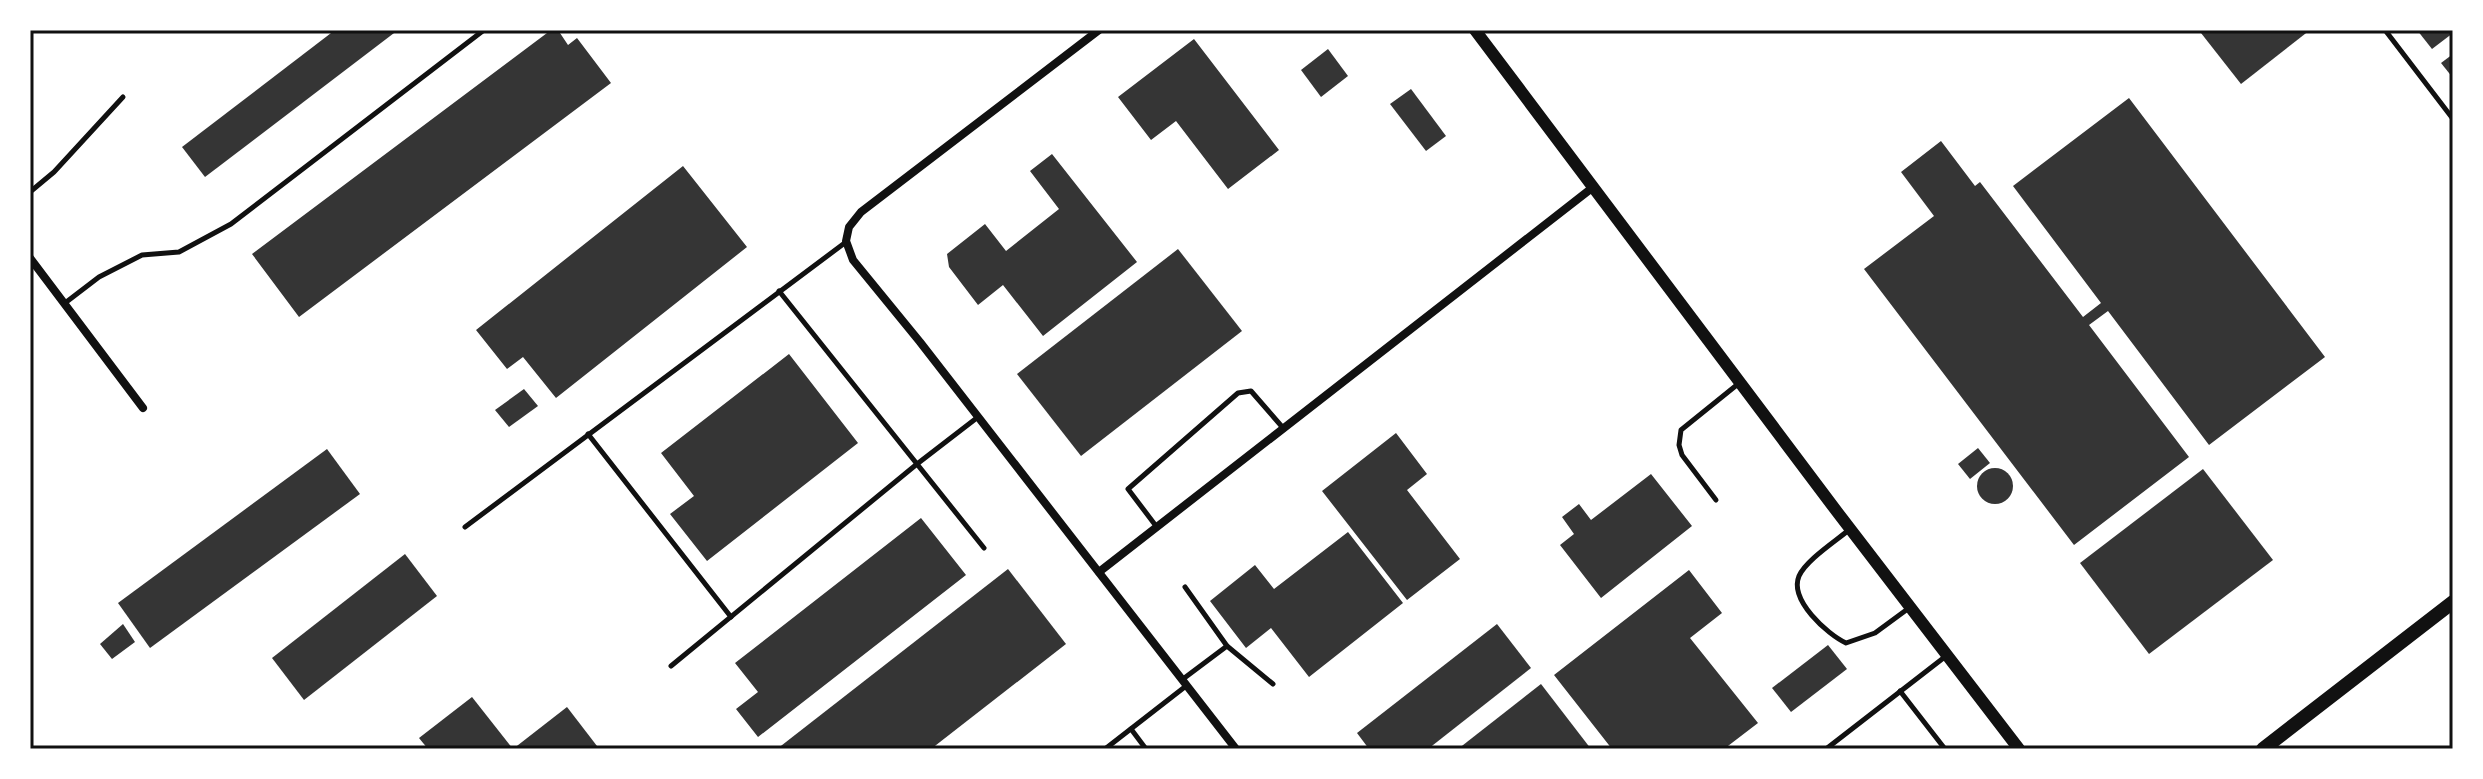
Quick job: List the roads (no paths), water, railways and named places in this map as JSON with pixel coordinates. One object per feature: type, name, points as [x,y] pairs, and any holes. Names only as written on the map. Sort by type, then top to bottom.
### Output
[{"type":"main road","points":[[2263,749],[2453,602]]},
{"type":"street","points":[[1099,30],[861,212],[849,227],[846,241],[853,260],[1236,749]]},
{"type":"street","points":[[1475,30],[1739,383],[2019,749]]},
{"type":"street","points":[[1099,572],[1592,188]]},
{"type":"street","points":[[30,258],[143,408]]},
{"type":"lane","points":[[64,303],[99,277],[142,255],[179,252],[231,224],[484,30]]},
{"type":"lane","points":[[2385,30],[2453,119]]},
{"type":"lane","points":[[30,192],[54,172],[123,97]]},
{"type":"lane","points":[[465,527],[846,241]]},
{"type":"lane","points":[[779,291],[984,548]]},
{"type":"lane","points":[[1716,500],[1682,455],[1679,445],[1681,430],[1739,383]]},
{"type":"lane","points":[[1157,527],[1128,489],[1238,393],[1251,391],[1284,429]]},
{"type":"lane","points":[[671,666],[978,417]]},
{"type":"lane","points":[[588,434],[731,617]]},
{"type":"lane","points":[[1850,529],[1799,575],[1798,588],[1815,619],[1833,636],[1846,643],[1875,633],[1910,608]]},
{"type":"lane","points":[[1185,587],[1227,646],[1273,684]]},
{"type":"lane","points":[[1105,749],[1227,646]]},
{"type":"lane","points":[[1826,749],[1947,655]]},
{"type":"lane","points":[[1900,691],[1945,749]]},
{"type":"lane","points":[[1131,729],[1146,749]]}]
